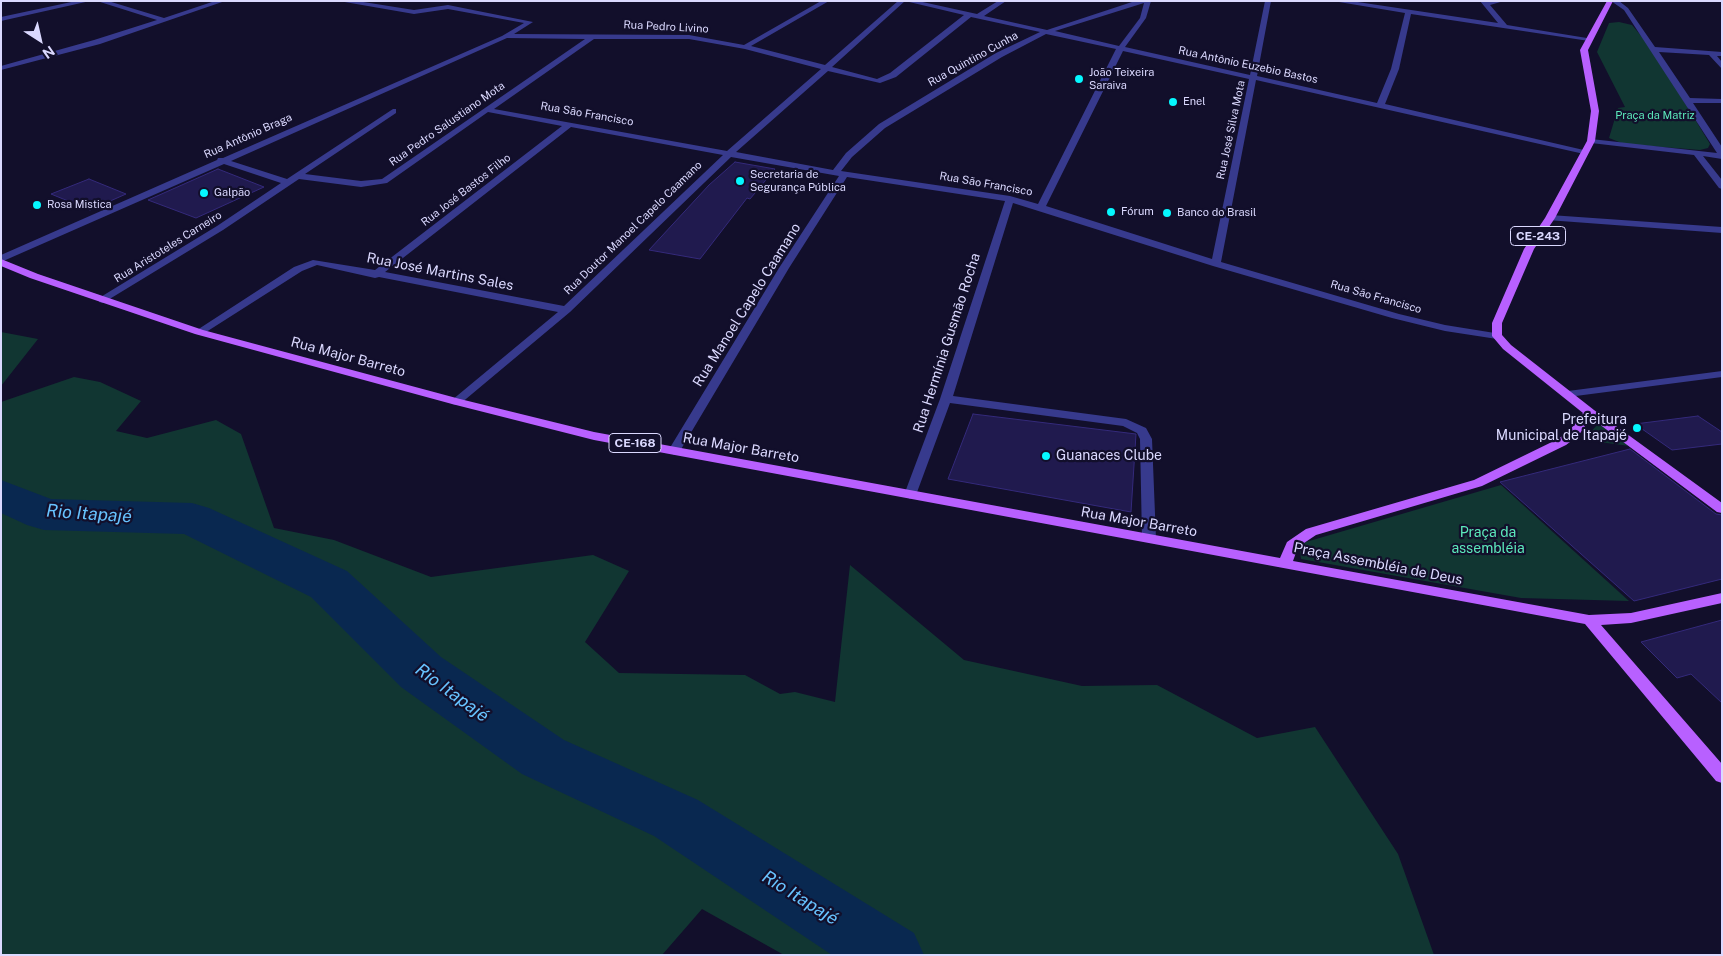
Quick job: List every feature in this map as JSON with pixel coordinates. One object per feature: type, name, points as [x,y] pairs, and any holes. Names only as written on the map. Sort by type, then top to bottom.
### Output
[{"type":"main road","name":"CE-243","points":[[1498,336],[1497,324],[1529,249],[1550,218],[1590,141],[1595,111],[1584,50],[1610,1]]},
{"type":"main road","name":"Rua Major Barreto","points":[[1,260],[34,276],[199,332],[456,402],[594,436],[1284,565]]},
{"type":"main road","points":[[1498,336],[1507,347],[1590,412],[1722,509]]},
{"type":"main road","name":"Praça Assembléia de Deus","points":[[1590,412],[1574,433],[1562,442],[1478,483],[1311,532],[1292,545],[1284,565],[1590,620],[1631,618],[1722,598]]},
{"type":"main road","points":[[1590,620],[1722,776]]},
{"type":"street","points":[[1,19],[86,1]]},
{"type":"street","points":[[100,1],[165,20]]},
{"type":"street","points":[[1,68],[98,42],[222,1]]},
{"type":"street","name":"Rua Antônio Braga","points":[[1,260],[221,160],[504,36],[530,22],[448,7],[414,12],[342,1]]},
{"type":"street","points":[[745,47],[826,1]]},
{"type":"street","name":"Rua Doutor Manoel Capelo Caamano","points":[[456,402],[566,310],[730,153],[902,1]]},
{"type":"street","name":"Rua Antônio Euzebio Bastos","points":[[908,1],[979,16],[1044,33],[1584,151]]},
{"type":"street","points":[[979,16],[1003,1]]},
{"type":"street","name":"Rua Quintino Cunha","points":[[840,174],[849,155],[866,138],[902,112],[999,55],[1044,33],[1102,12],[1144,1]]},
{"type":"street","points":[[1041,207],[1120,49],[1143,18],[1148,1]]},
{"type":"street","name":"Rua José Silva Mota","points":[[1216,264],[1268,1]]},
{"type":"street","points":[[1336,1],[1589,39]]},
{"type":"street","points":[[1484,2],[1501,1]]},
{"type":"street","points":[[1614,1],[1626,10],[1688,100],[1722,155]]},
{"type":"street","points":[[1484,2],[1505,27]]},
{"type":"street","points":[[1380,106],[1395,68],[1408,13]]},
{"type":"street","name":"Rua Pedro Livino","points":[[504,36],[689,37],[745,47],[870,80],[882,80],[893,75],[970,14]]},
{"type":"street","name":"Rua Pedro Salustiano Mota","points":[[298,176],[360,184],[378,183],[488,110],[593,36]]},
{"type":"street","points":[[1653,49],[1722,54]]},
{"type":"street","points":[[1712,54],[1722,67]]},
{"type":"street","points":[[1688,100],[1722,101]]},
{"type":"street","name":"Rua São Francisco","points":[[488,110],[840,174],[1010,199],[1041,207],[1216,264],[1396,316],[1445,328],[1498,336]]},
{"type":"street","name":"Rua Aristoteles Carneiro","points":[[102,300],[187,249],[393,111]]},
{"type":"street","name":"Rua José Bastos Filho","points":[[375,275],[570,124]]},
{"type":"street","points":[[1590,141],[1697,154],[1722,155]]},
{"type":"street","points":[[1697,154],[1722,186]]},
{"type":"street","points":[[221,160],[288,182]]},
{"type":"street","name":"Rua Manoel Capelo Caamano","points":[[674,451],[840,174]]},
{"type":"street","name":"Rua Hermínia Gusmão Rocha","points":[[910,495],[946,399],[1010,199]]},
{"type":"street","points":[[1550,218],[1722,230]]},
{"type":"street","name":"Rua José Martins Sales","points":[[199,332],[310,263],[322,262],[375,275],[566,310]]},
{"type":"street","points":[[1568,394],[1722,374]]},
{"type":"street","points":[[946,399],[1126,423],[1142,431],[1146,439],[1149,539]]},
{"type":"green space","name":"Praça da Matriz","points":[[1619,22],[1632,25],[1652,49],[1710,144],[1708,148],[1700,150],[1624,144],[1609,138],[1618,108],[1625,107],[1597,52],[1609,23]]},
{"type":"green space","points":[[1,332],[38,339],[1,386]]},
{"type":"green space","points":[[74,377],[100,382],[141,401],[116,431],[147,438],[216,420],[241,434],[274,528],[334,540],[431,577],[593,555],[629,571],[585,642],[619,673],[745,675],[780,694],[795,692],[835,702],[850,565],[964,660],[1082,686],[1157,685],[1257,738],[1315,727],[1398,854],[1434,955],[784,955],[702,909],[662,955],[1,955],[1,402]]},
{"type":"green space","points":[[1600,422],[1630,446],[1583,440]]},
{"type":"green space","name":"Praça da assembléia","points":[[1501,485],[1629,601],[1521,598],[1301,559],[1299,544]]},
{"type":"building","points":[[735,162],[775,169],[750,199],[747,198],[700,259],[649,250],[709,185]]},
{"type":"building","name":"Galpão","points":[[218,169],[264,187],[196,218],[148,200]]},
{"type":"building","name":"Rosa Mistica","points":[[89,179],[126,194],[90,210],[51,194]]},
{"type":"building","name":"Guanaces Clube","points":[[973,414],[1136,434],[1131,512],[948,479]]},
{"type":"building","points":[[1698,416],[1722,432],[1722,444],[1672,450],[1635,424]]},
{"type":"building","points":[[1630,449],[1716,514],[1722,515],[1722,579],[1634,601],[1500,482]]},
{"type":"building","points":[[1722,620],[1722,703],[1691,674],[1677,678],[1641,642]]},
{"type":"waterway","name":"Rio Itapajé","points":[[1,495],[44,514],[192,519],[329,584],[421,672],[543,757],[676,818],[890,955]]},
{"type":"place","name":"João Teixeira Saraiva","points":[[1079,79]]},
{"type":"place","name":"Enel","points":[[1173,102]]},
{"type":"place","name":"Secretaria de Segurança Pública","points":[[740,181]]},
{"type":"place","name":"Galpão","points":[[204,193]]},
{"type":"place","name":"Rosa Mistica","points":[[37,205]]},
{"type":"place","name":"Fórum","points":[[1111,212]]},
{"type":"place","name":"Banco do Brasil","points":[[1167,213]]},
{"type":"place","name":"Prefeitura Municipal de Itapajé","points":[[1637,428]]},
{"type":"place","name":"Guanaces Clube","points":[[1046,456]]}]
